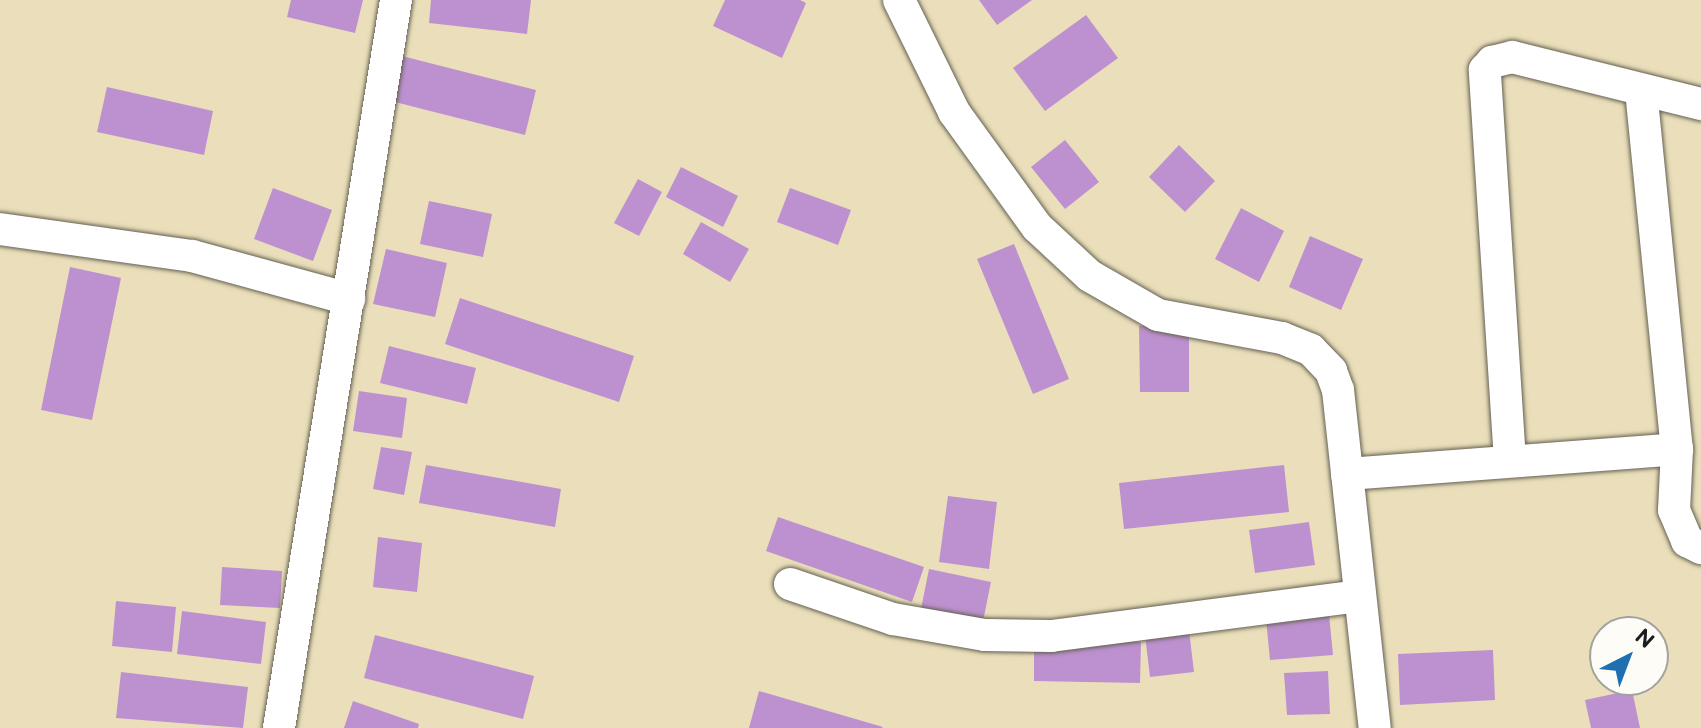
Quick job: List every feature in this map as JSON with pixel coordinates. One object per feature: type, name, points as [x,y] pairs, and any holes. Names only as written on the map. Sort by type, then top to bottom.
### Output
[{"type":"street","points":[[279,728],[396,0]]},
{"type":"street","points":[[899,0],[954,112],[1037,227],[1090,276],[1158,315],[1282,338],[1324,360],[1338,390],[1358,596],[1375,728]]},
{"type":"street","points":[[1510,461],[1485,70],[1492,62],[1512,57],[1701,104]]},
{"type":"street","points":[[1641,90],[1677,449],[1674,510],[1678,528],[1701,548]]},
{"type":"street","points":[[0,229],[192,256],[349,299]]},
{"type":"street","points":[[1347,474],[1677,449]]},
{"type":"street","points":[[790,584],[893,619],[985,635],[1051,636],[1358,596]]},
{"type":"building","points":[[291,0],[363,0],[355,33],[287,17]]},
{"type":"building","points":[[431,0],[531,0],[527,34],[429,23]]},
{"type":"building","points":[[725,0],[800,0],[806,3],[782,58],[713,26]]},
{"type":"building","points":[[979,0],[1032,0],[997,25]]},
{"type":"building","points":[[1086,15],[1118,58],[1045,111],[1013,68]]},
{"type":"building","points":[[402,56],[536,90],[525,135],[391,101]]},
{"type":"building","points":[[107,87],[213,111],[204,155],[97,132]]},
{"type":"building","points":[[1065,140],[1099,182],[1065,209],[1031,167]]},
{"type":"building","points":[[1179,145],[1215,181],[1185,212],[1149,177]]},
{"type":"building","points":[[681,167],[738,196],[723,227],[666,197]]},
{"type":"building","points":[[638,179],[662,192],[639,236],[614,223]]},
{"type":"building","points":[[273,188],[332,210],[313,261],[254,239]]},
{"type":"building","points":[[790,188],[851,210],[838,245],[777,222]]},
{"type":"building","points":[[429,201],[492,214],[483,257],[420,244]]},
{"type":"building","points":[[1241,208],[1284,231],[1259,282],[1215,259]]},
{"type":"building","points":[[701,222],[749,249],[730,282],[683,254]]},
{"type":"building","points":[[1310,236],[1363,259],[1341,310],[1289,287]]},
{"type":"building","points":[[1014,244],[1069,379],[1033,394],[977,259]]},
{"type":"building","points":[[386,249],[447,263],[435,317],[373,304]]},
{"type":"building","points":[[70,267],[121,278],[92,420],[41,410]]},
{"type":"building","points":[[460,298],[634,356],[619,402],[445,344]]},
{"type":"building","points":[[1139,326],[1189,326],[1189,392],[1140,392]]},
{"type":"building","points":[[389,346],[476,368],[467,404],[380,383]]},
{"type":"building","points":[[359,391],[407,398],[402,438],[353,431]]},
{"type":"building","points":[[381,447],[412,452],[404,495],[373,489]]},
{"type":"building","points":[[426,465],[561,489],[555,527],[419,503]]},
{"type":"building","points":[[1284,465],[1289,512],[1124,529],[1119,483]]},
{"type":"building","points":[[948,496],[997,502],[989,569],[939,562]]},
{"type":"building","points":[[778,517],[924,567],[912,602],[766,551]]},
{"type":"building","points":[[1309,522],[1315,565],[1255,573],[1249,530]]},
{"type":"building","points":[[378,537],[422,543],[417,592],[373,587]]},
{"type":"building","points":[[222,567],[282,571],[280,608],[220,605]]},
{"type":"building","points":[[929,569],[991,582],[982,626],[920,614]]},
{"type":"building","points":[[116,601],[176,607],[172,652],[112,646]]},
{"type":"building","points":[[1328,604],[1333,655],[1270,660],[1265,609]]},
{"type":"building","points":[[182,611],[266,622],[261,664],[177,654]]},
{"type":"building","points":[[1189,630],[1194,672],[1150,677],[1145,635]]},
{"type":"building","points":[[375,635],[534,676],[523,719],[364,678]]},
{"type":"building","points":[[1034,640],[1141,642],[1140,683],[1034,681]]},
{"type":"building","points":[[1493,650],[1495,700],[1400,705],[1398,654]]},
{"type":"building","points":[[1328,671],[1330,714],[1287,715],[1284,673]]},
{"type":"building","points":[[121,672],[248,687],[243,728],[116,718]]},
{"type":"building","points":[[759,691],[883,727],[749,728]]},
{"type":"building","points":[[1604,696],[1633,696],[1640,728],[1591,728],[1585,700]]},
{"type":"building","points":[[353,701],[419,724],[418,728],[344,728]]}]
